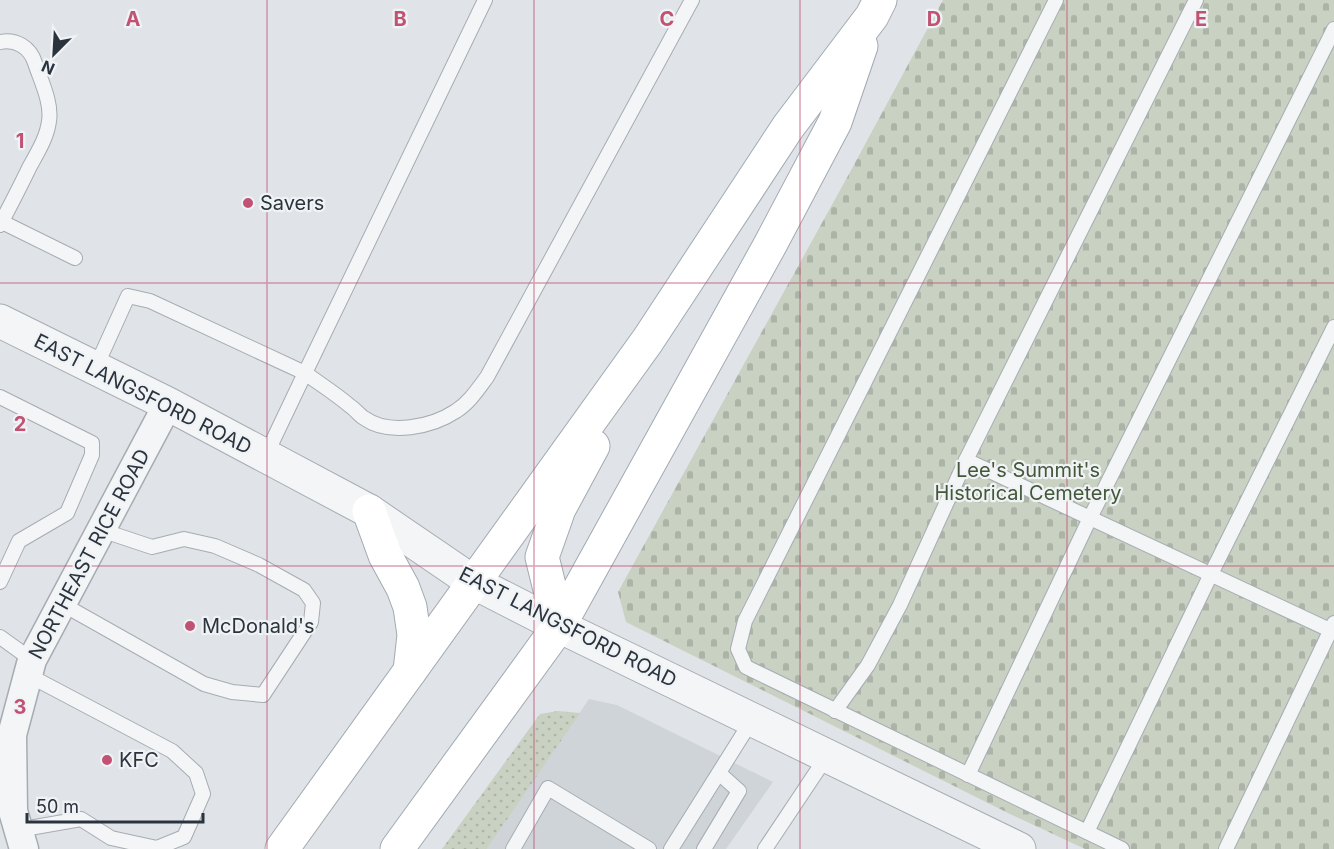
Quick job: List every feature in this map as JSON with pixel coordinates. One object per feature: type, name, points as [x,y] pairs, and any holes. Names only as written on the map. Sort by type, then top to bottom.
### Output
[{"type":"main road","points":[[282,849],[648,340],[788,127],[876,8]]},
{"type":"main road","points":[[397,849],[559,626],[835,122],[876,8]]},
{"type":"main road","points":[[559,626],[542,557],[559,509],[648,340]]},
{"type":"main road","points":[[369,511],[385,555],[403,588],[410,607],[414,635],[410,671]]},
{"type":"street","name":"EAST LANGSFORD ROAD","points":[[0,321],[168,404],[369,511],[473,582],[1019,849]]},
{"type":"street","name":"NORTHEAST RICE ROAD","points":[[15,831],[12,735],[30,668],[168,404]]},
{"type":"lane","points":[[266,455],[485,0]]},
{"type":"lane","points":[[95,369],[128,296],[150,301],[305,373],[352,407],[364,419],[385,428],[407,427],[434,421],[456,411],[473,396],[487,377],[692,0]]},
{"type":"lane","points":[[1056,0],[745,621],[738,649],[746,666],[1122,849]]},
{"type":"lane","points":[[835,711],[868,665],[900,605],[966,460],[1196,0]]},
{"type":"lane","points":[[968,775],[1090,518],[1334,29]]},
{"type":"lane","points":[[0,42],[8,41],[19,44],[29,50],[34,58],[49,108],[49,121],[44,139],[1,223],[75,258]]},
{"type":"lane","points":[[1087,832],[1211,574],[1334,327]]},
{"type":"lane","points":[[0,397],[92,443],[92,455],[67,513],[19,541],[0,582]]},
{"type":"lane","points":[[966,460],[1333,628],[1226,849]]},
{"type":"lane","points":[[62,604],[204,684],[232,692],[262,695],[311,622],[313,603],[304,590],[215,546],[184,539],[152,547],[101,530]]},
{"type":"lane","points":[[0,637],[30,668],[172,751],[196,773],[203,794],[184,837],[157,848],[111,838],[81,819],[15,831]]},
{"type":"lane","points":[[671,849],[752,720]]},
{"type":"lane","points":[[765,849],[827,756]]},
{"type":"lane","points":[[704,849],[739,791],[720,774]]},
{"type":"lane","points":[[513,849],[548,788],[649,849]]},
{"type":"shaded area","points":[[589,699],[617,705],[773,782],[726,849],[487,849]]},
{"type":"green space","name":"Lee's Summit's Historical Cemetery","points":[[943,0],[1334,0],[1334,849],[1085,849],[1010,814],[626,622],[618,592]]},
{"type":"green space","points":[[558,711],[580,713],[487,849],[442,849],[540,714]]},
{"type":"place","name":"Savers","points":[[248,203]]},
{"type":"place","name":"McDonald's","points":[[190,626]]},
{"type":"place","name":"KFC","points":[[107,760]]}]
